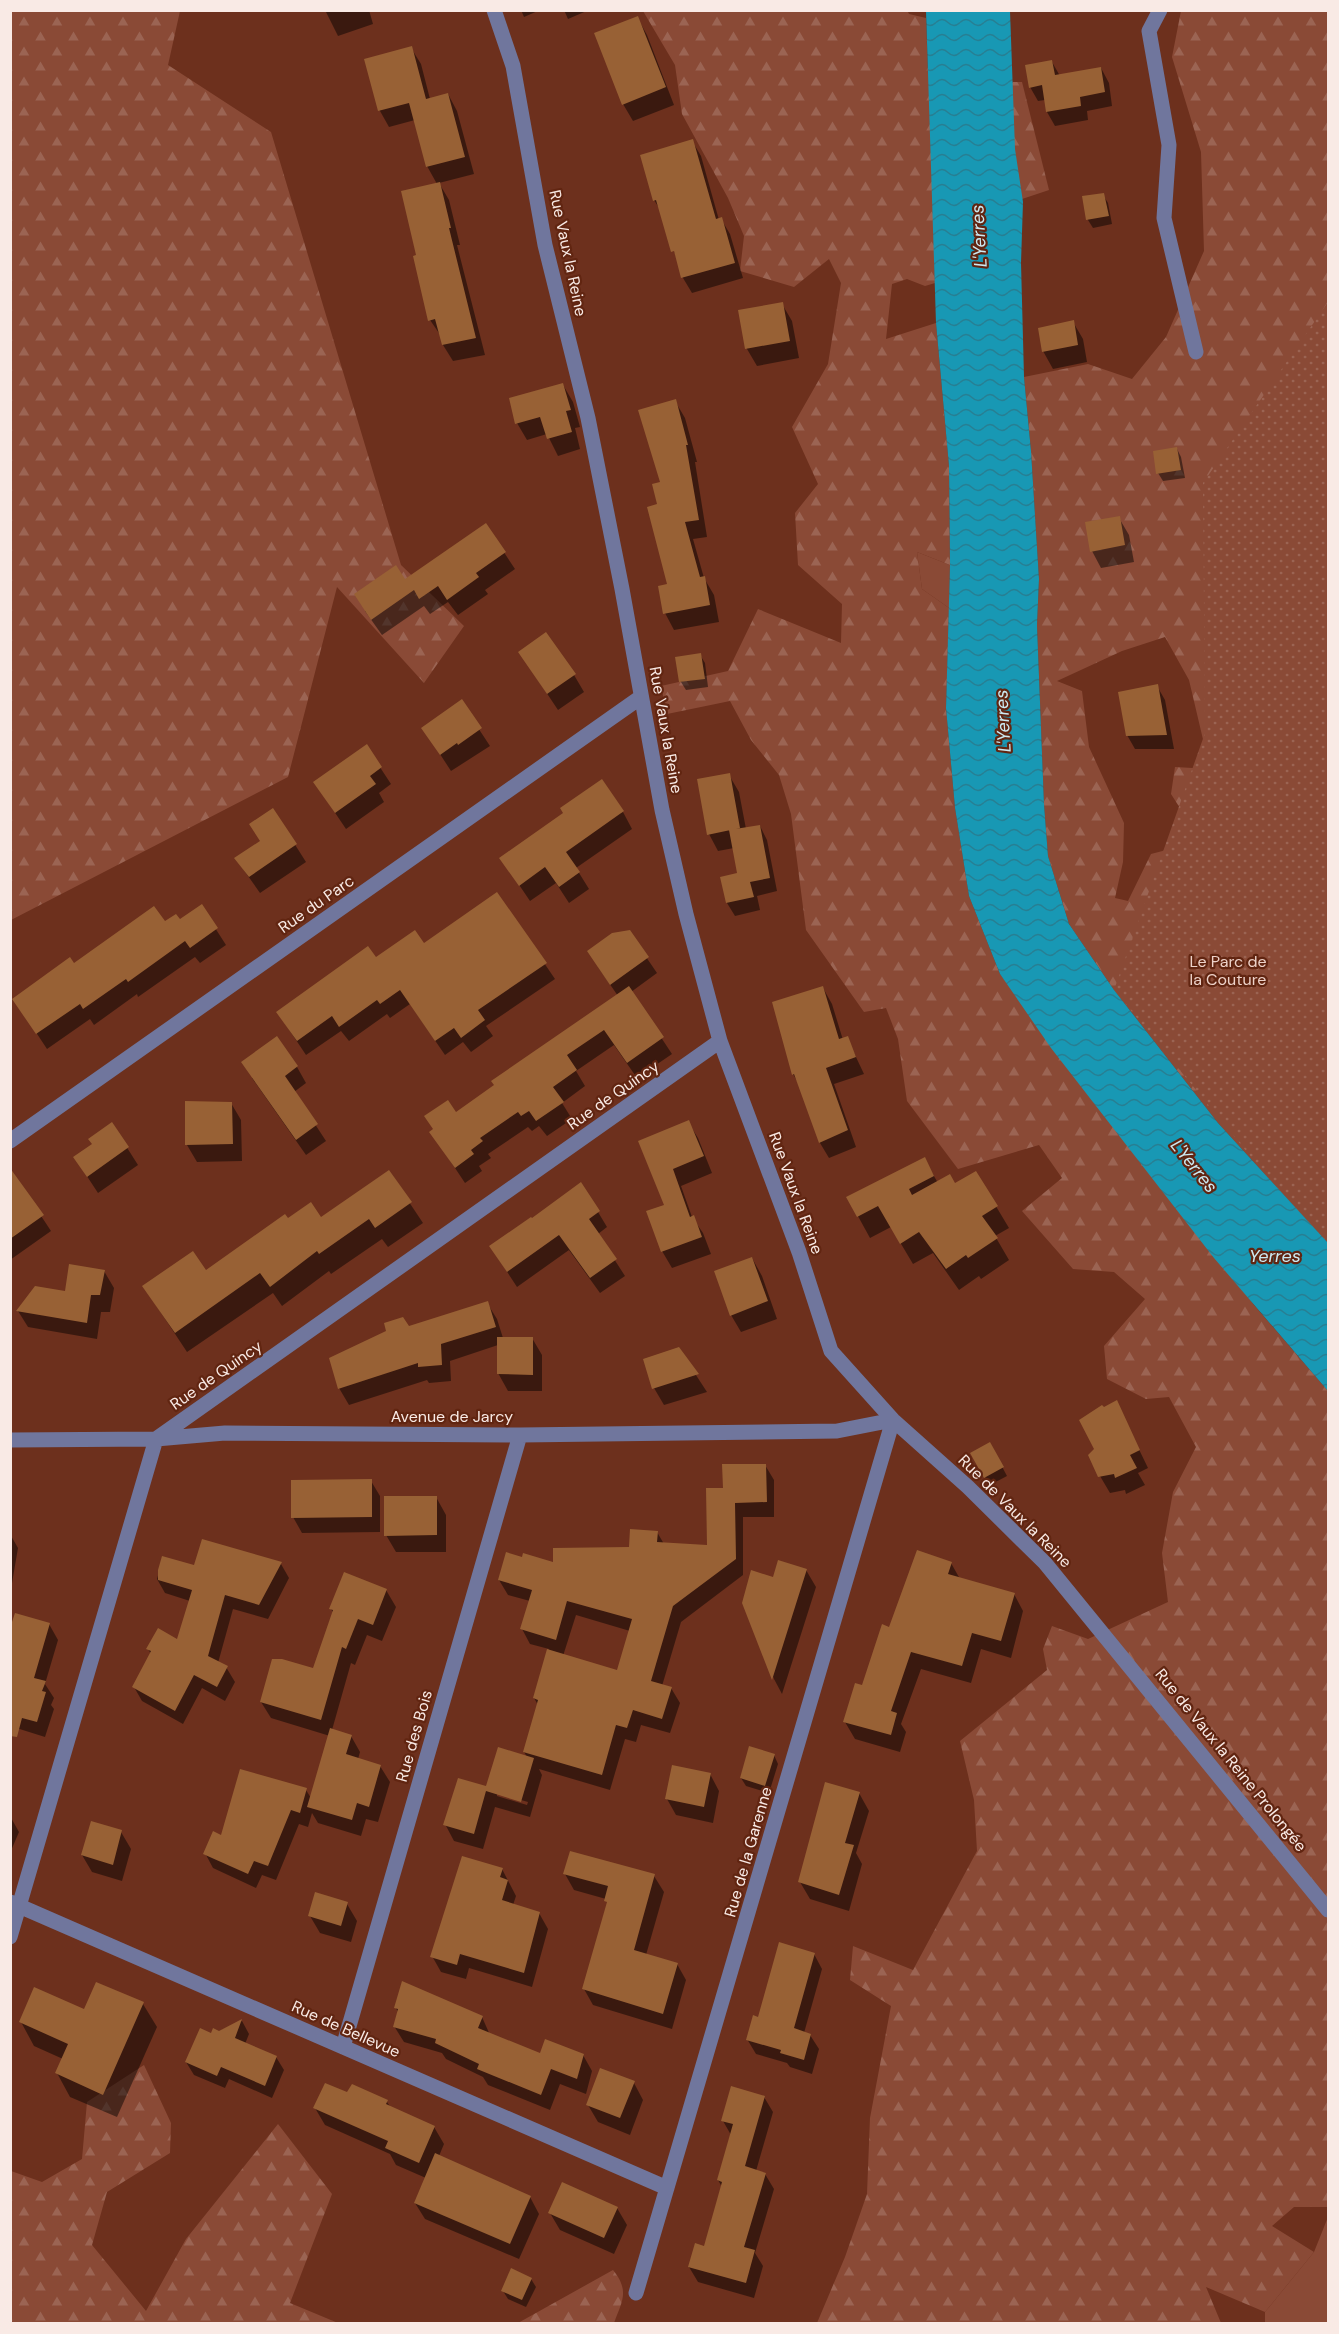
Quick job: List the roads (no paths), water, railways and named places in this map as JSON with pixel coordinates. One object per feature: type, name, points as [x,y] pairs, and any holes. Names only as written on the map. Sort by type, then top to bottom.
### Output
[{"type":"street","name":"Rue Vaux la Reine","points":[[494,10],[513,66],[545,245],[588,418],[662,810],[686,914],[720,1041],[799,1252],[831,1351],[893,1420]]},
{"type":"street","points":[[1160,10],[1149,31],[1169,145],[1164,218],[1196,351]]},
{"type":"street","name":"Rue du Parc","points":[[10,1141],[641,697]]},
{"type":"street","name":"Rue de Quincy","points":[[156,1439],[720,1041]]},
{"type":"street","name":"Avenue de Jarcy","points":[[10,1440],[156,1439],[225,1433],[520,1435],[837,1431],[893,1420]]},
{"type":"street","name":"Rue de Vaux la Reine","points":[[893,1420],[968,1487],[1045,1563],[1104,1634]]},
{"type":"street","name":"Rue de la Garenne","points":[[636,2293],[893,1420]]},
{"type":"street","name":"Rue des Bois","points":[[343,2047],[520,1435]]},
{"type":"street","points":[[10,1937],[16,1904],[156,1439]]},
{"type":"street","name":"Rue de Vaux la Reine Prolongée","points":[[1104,1634],[1329,1910]]},
{"type":"street","name":"Rue de Bellevue","points":[[16,1904],[667,2188]]},
{"type":"water","name":"Yerres","points":[[926,11],[1010,11],[1015,149],[1023,202],[1021,263],[1024,377],[1039,579],[1037,625],[1048,856],[1069,924],[1114,990],[1218,1123],[1328,1243],[1328,1391],[1214,1258],[1051,1048],[1000,974],[969,896],[955,808],[946,708],[950,565],[949,466],[936,323]]},
{"type":"water label","name":"L'Yerres","points":[[979,236]]},
{"type":"water label","name":"L'Yerres","points":[[1003,721]]},
{"type":"water label","name":"L'Yerres","points":[[1194,1166]]},
{"type":"park label","name":"Le Parc de la Couture","points":[[1228,970]]}]
